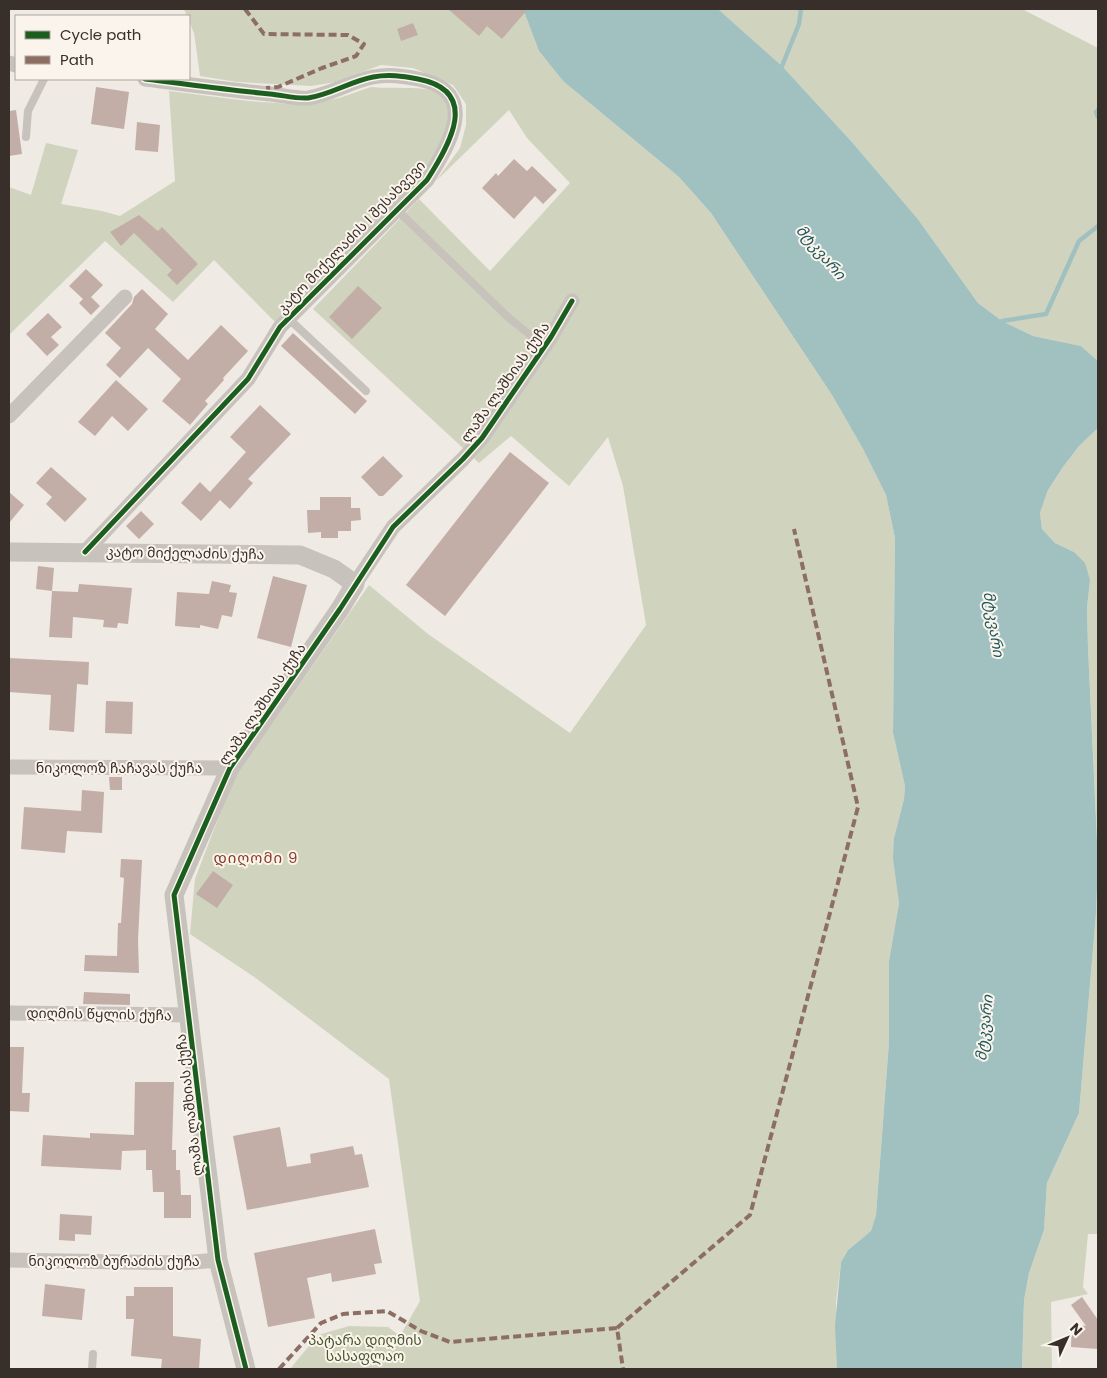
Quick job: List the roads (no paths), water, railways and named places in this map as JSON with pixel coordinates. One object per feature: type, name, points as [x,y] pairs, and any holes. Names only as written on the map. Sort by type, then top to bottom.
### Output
[{"type":"street","name":"კატო მიქელაძის I შესახვევი","points":[[85,552],[248,379],[280,327],[427,180],[441,158],[456,118],[456,106],[449,93],[428,81],[393,74],[371,77],[308,98],[233,91],[152,80]]},
{"type":"street","points":[[9,416],[125,297]]},
{"type":"street","name":"ლაშა ლაშხიას ქუჩა","points":[[246,1369],[218,1260],[190,1015],[174,895],[230,768],[340,609],[354,584],[393,527],[482,438],[545,347],[572,301]]},
{"type":"street","name":"კატო მიქელაძის ქუჩა","points":[[9,552],[300,554],[334,570],[354,584]]},
{"type":"street","name":"ნიკოლოზ ჩაჩავას ქუჩა","points":[[9,767],[230,768]]},
{"type":"street","name":"დიღმის წყლის ქუჩა","points":[[9,1013],[190,1015]]},
{"type":"street","name":"ნიკოლოზ ბურაძის ქუჩა","points":[[9,1260],[182,1263],[218,1260]]},
{"type":"lane","points":[[26,137],[28,111],[44,80]]},
{"type":"lane","points":[[397,210],[509,318],[545,347]]},
{"type":"lane","points":[[289,318],[366,391]]},
{"type":"lane","points":[[92,1354],[92,1369]]},
{"type":"water","name":"მტკვარი","points":[[523,9],[718,9],[782,66],[851,141],[917,218],[978,303],[1002,321],[1033,336],[1081,346],[1098,361],[1098,428],[1079,446],[1063,467],[1048,490],[1040,513],[1042,529],[1055,543],[1074,552],[1085,563],[1090,580],[1087,608],[1088,648],[1098,862],[1096,914],[1079,1113],[1047,1183],[1044,1230],[1029,1273],[1024,1300],[1022,1369],[837,1369],[835,1325],[841,1262],[848,1250],[871,1231],[876,1215],[889,1042],[889,961],[899,903],[893,858],[894,838],[904,799],[905,786],[893,733],[895,538],[886,495],[863,449],[832,395],[711,213],[679,177],[563,81],[539,51]]},
{"type":"waterway","points":[[780,71],[799,24],[801,9]]},
{"type":"waterway","points":[[1098,110],[1096,112],[1098,117]]},
{"type":"waterway","points":[[998,324],[1002,321],[1046,314],[1079,241],[1098,226]]},
{"type":"district","name":"დიღომი 9","points":[[256,857]]},
{"type":"park label","name":"პატარა დიღმის სასაფლაო","points":[[365,1348]]}]
